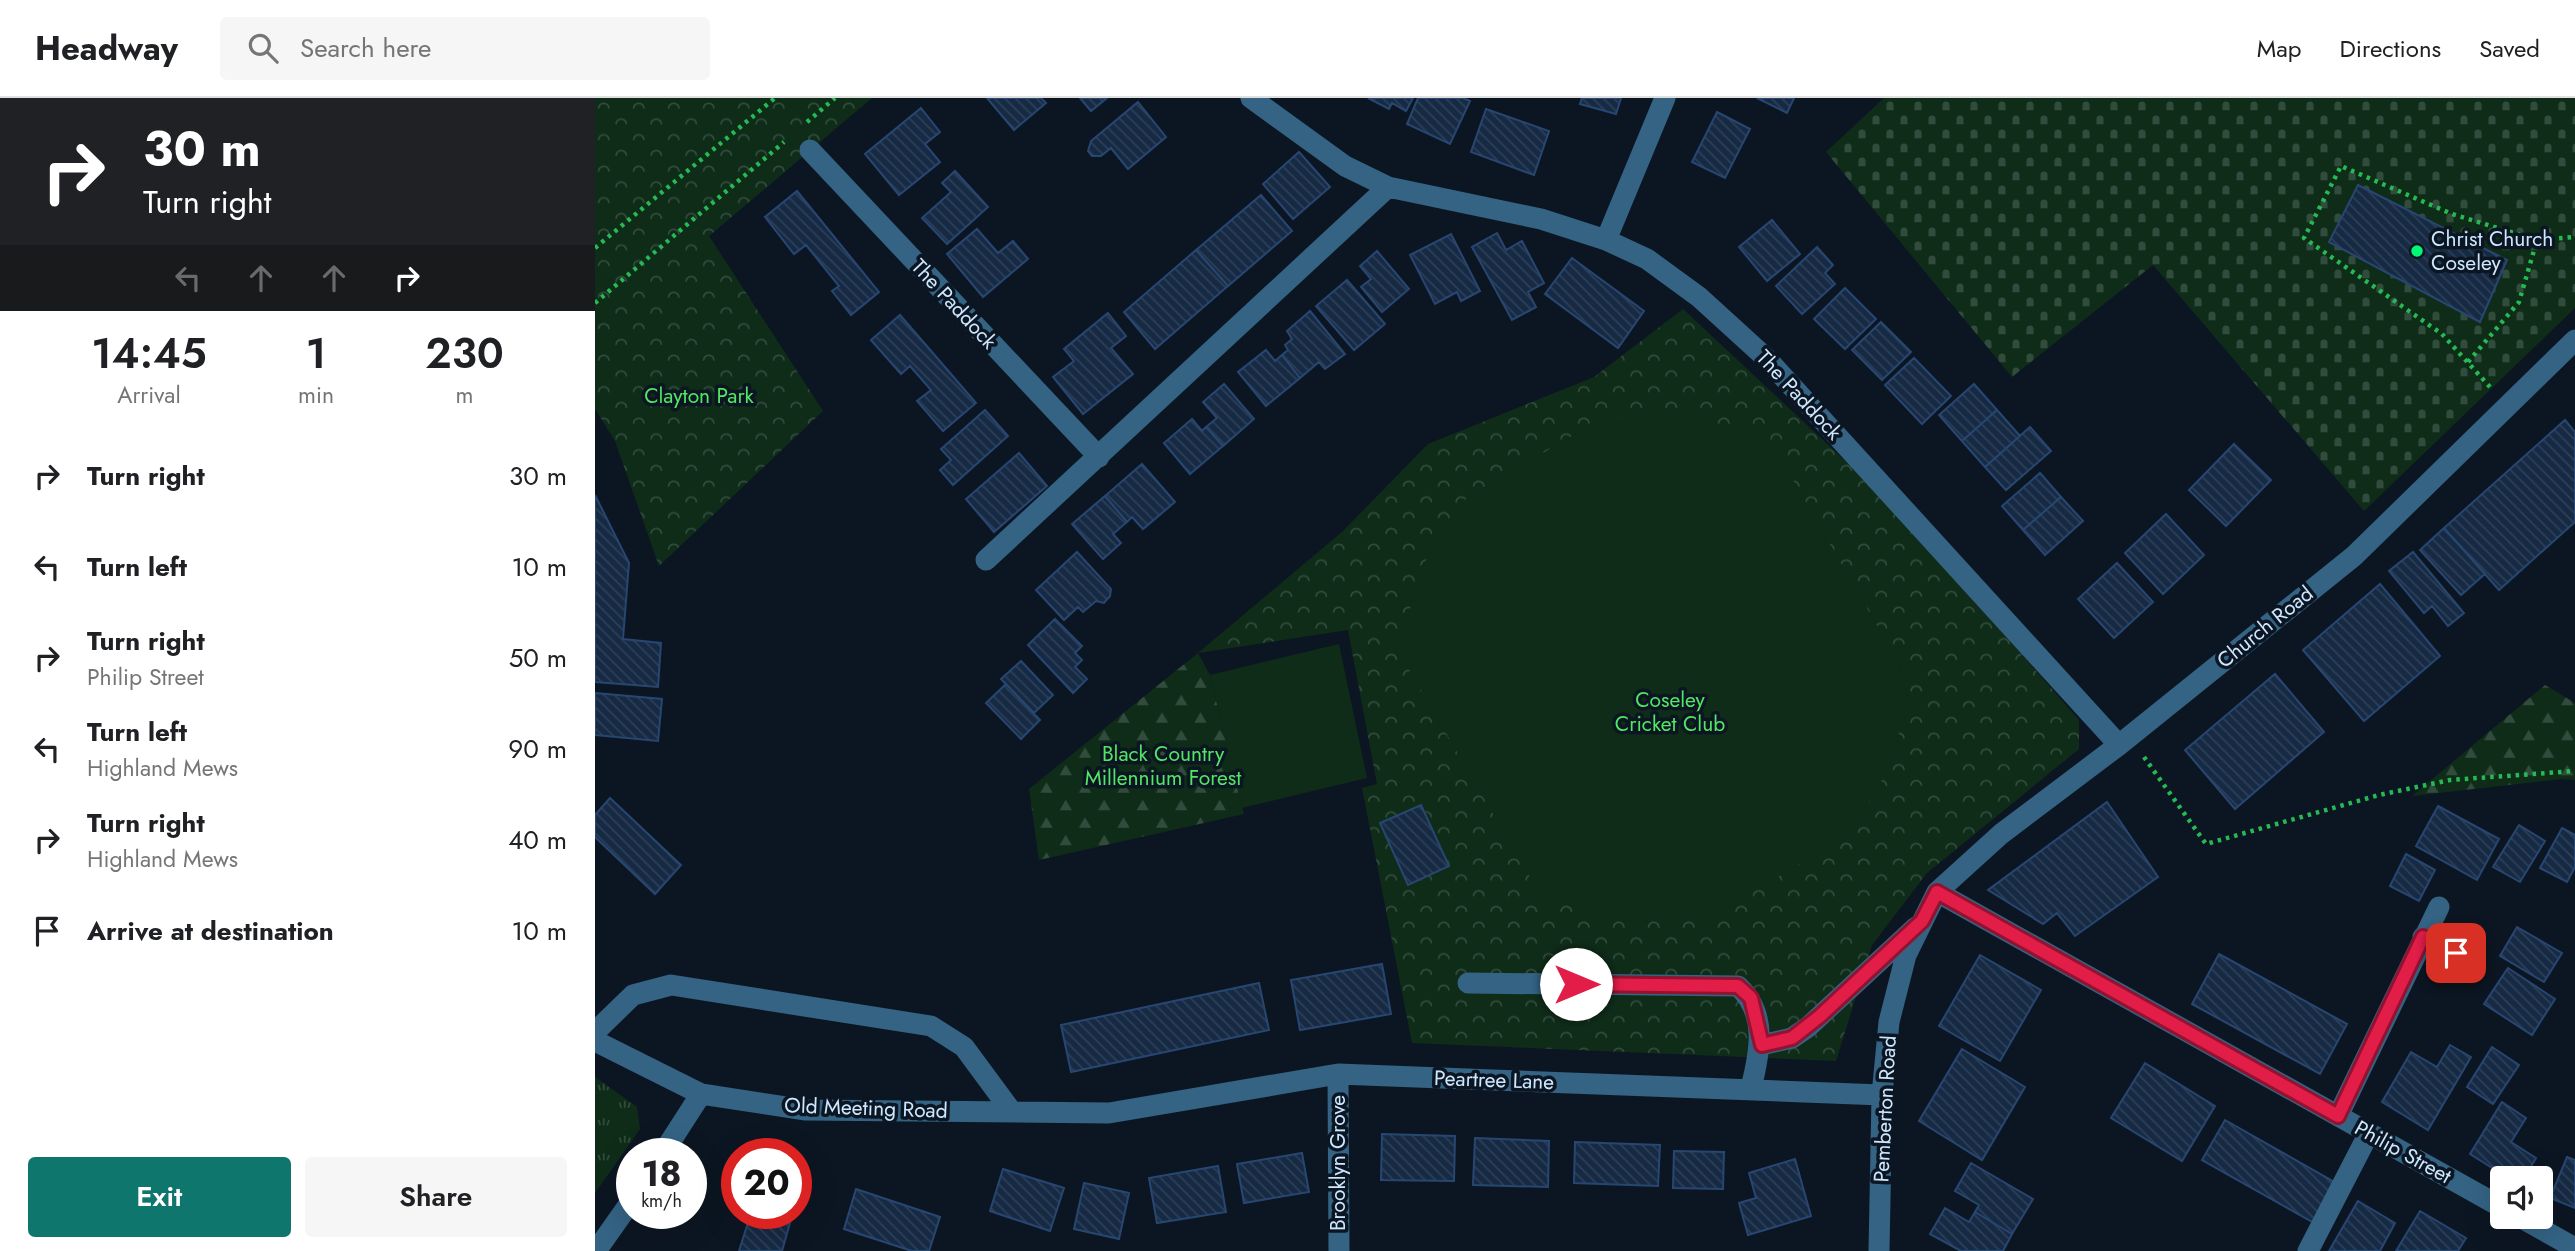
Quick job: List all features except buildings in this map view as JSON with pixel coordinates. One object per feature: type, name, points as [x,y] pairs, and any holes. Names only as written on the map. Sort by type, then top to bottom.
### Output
[{"type":"street","name":"The Paddock","points":[[1251,98],[1345,166],[1388,187],[1541,219],[1606,240],[1647,259],[1699,297],[1766,358],[2119,745]]},
{"type":"street","points":[[1606,240],[1665,98]]},
{"type":"street","name":"The Paddock","points":[[810,150],[1099,457]]},
{"type":"street","points":[[986,560],[1388,187]]},
{"type":"street","name":"Church Road","points":[[1937,892],[2001,834],[2119,745],[2354,555],[2575,341]]},
{"type":"street","name":"Pemberton Road","points":[[1879,1251],[1882,1095],[1889,1022],[1906,955],[1937,892]]},
{"type":"street","name":"Philip Street","points":[[1937,892],[2490,1201]]},
{"type":"street","points":[[2338,1116],[2439,906]]},
{"type":"street","points":[[1762,1045],[1792,1038],[1808,1027],[1922,921]]},
{"type":"street","points":[[2423,937],[2456,953]]},
{"type":"street","points":[[1468,983],[1738,986],[1751,998],[1762,1045],[1751,1088]]},
{"type":"street","points":[[595,1032],[633,995],[671,985],[931,1026],[964,1048],[1012,1112]]},
{"type":"street","name":"Old Meeting Road","points":[[595,1041],[701,1094],[806,1110],[1109,1113]]},
{"type":"street","name":"Peartree Lane","points":[[1109,1113],[1338,1074],[1882,1095]]},
{"type":"street","name":"Brooklyn Grove","points":[[1338,1074],[1339,1251]]},
{"type":"street","points":[[673,1138],[701,1094]]},
{"type":"street","points":[[2308,1251],[2369,1133]]},
{"type":"street","points":[[596,1251],[616,1223]]},
{"type":"street","points":[[2541,1229],[2575,1248]]},
{"type":"path","points":[[595,248],[775,98]]},
{"type":"path","points":[[805,123],[835,98]]},
{"type":"path","points":[[595,303],[795,132]]},
{"type":"path","points":[[2507,405],[2442,334],[2304,238],[2341,166],[2452,214],[2537,240],[2575,237]]},
{"type":"path","points":[[2467,362],[2519,302],[2537,240]]},
{"type":"path","points":[[2119,745],[2141,753],[2206,844],[2379,794],[2451,780],[2575,771]]},
{"type":"green space","name":"Clayton Park","points":[[595,98],[872,98],[709,236],[823,411],[659,566],[615,441],[595,409]]},
{"type":"green space","points":[[1884,98],[2575,98],[2575,308],[2364,511],[2153,265],[2012,377],[1826,152]]},
{"type":"green space","name":"Coseley Cricket Club","points":[[1683,309],[1885,498],[2079,720],[2079,749],[1927,873],[1872,945],[1836,1061],[1412,1043],[1362,788],[1377,784],[1348,630],[1198,653],[1342,532],[1428,444],[1594,377]]},
{"type":"green space","points":[[1689,415],[1770,440],[1910,683],[1892,763],[1849,835],[1708,918],[1622,921],[1541,896],[1400,654],[1418,574],[1461,502],[1602,418]]},
{"type":"green space","points":[[1339,644],[1367,778],[1242,808],[1210,675]]},
{"type":"green space","name":"Black Country Millennium Forest","points":[[1198,653],[1210,675],[1244,814],[1039,860],[1029,789]]},
{"type":"green space","points":[[2545,685],[2575,703],[2575,780],[2561,779],[2412,796]]},
{"type":"green space","points":[[595,1077],[637,1107],[640,1129],[634,1138],[616,1138],[616,1163],[595,1193]]},
{"type":"place","name":"Christ Church Coseley","points":[[2417,251]]},
{"type":"route","points":[[1576,984],[1738,986],[1751,998],[1762,1045],[1792,1038],[1808,1027],[1922,921],[1937,892],[2338,1116],[2423,937],[2456,953]]}]
